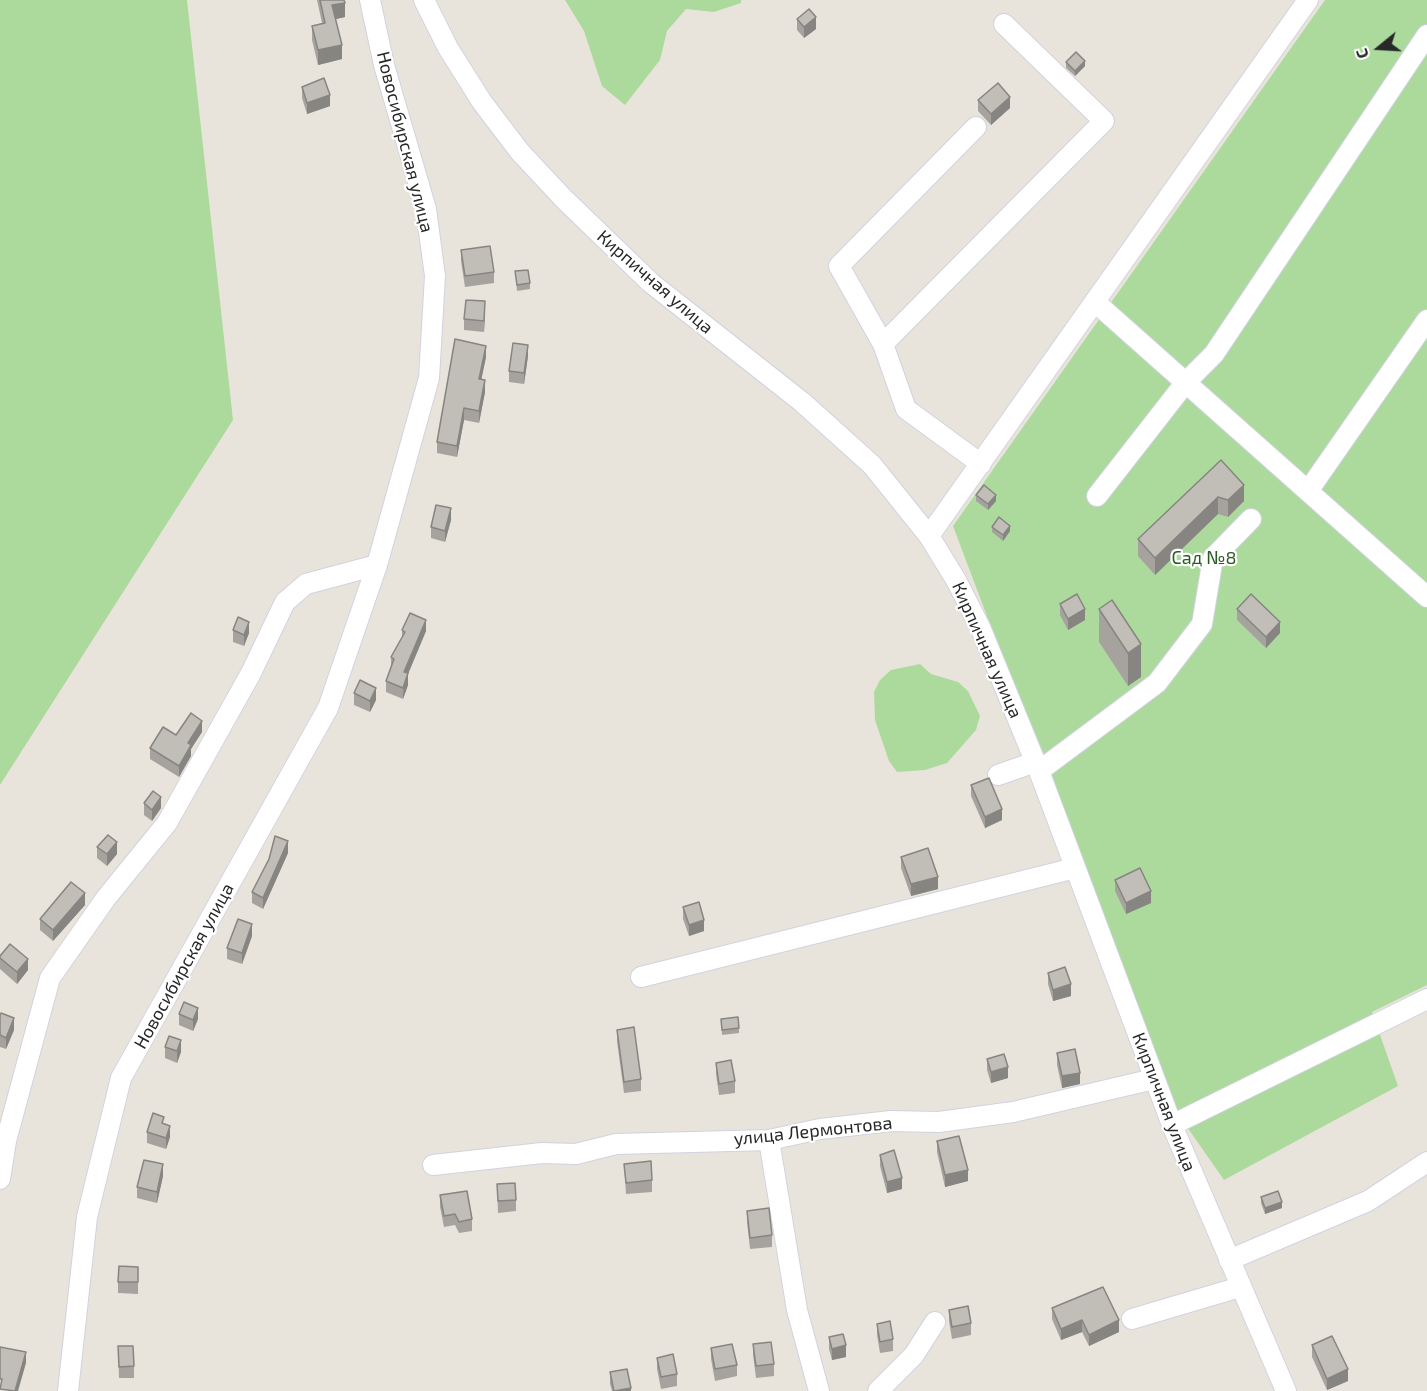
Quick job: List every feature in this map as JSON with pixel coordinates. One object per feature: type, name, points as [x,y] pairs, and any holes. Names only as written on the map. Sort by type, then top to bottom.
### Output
[{"type":"street","name":"Новосибирская улица","points":[[68,1391],[87,1217],[121,1078],[328,708],[377,565],[429,378],[435,276],[426,209],[384,65],[370,0]]},
{"type":"street","name":"Кирпичная улица","points":[[424,0],[448,48],[482,102],[520,152],[564,199],[651,283],[802,402],[872,465],[903,499],[929,536],[980,627],[1037,766],[1172,1125],[1286,1391]]},
{"type":"street","points":[[929,536],[1308,0]]},
{"type":"street","points":[[883,344],[1104,122],[1004,24]]},
{"type":"street","points":[[1097,496],[1186,382],[1214,354],[1427,35]]},
{"type":"street","points":[[976,128],[839,266],[883,344],[906,409],[981,464]]},
{"type":"street","points":[[1095,302],[1427,597]]},
{"type":"street","points":[[1308,491],[1427,320]]},
{"type":"street","points":[[998,775],[1037,766],[1157,683],[1202,624],[1213,558],[1251,519]]},
{"type":"street","points":[[0,1179],[6,1142],[50,978],[106,898],[167,823],[251,673],[285,602],[306,584],[377,565]]},
{"type":"street","points":[[640,976],[1075,868]]},
{"type":"street","points":[[1172,1125],[1427,999]]},
{"type":"street","name":"улица Лермонтова","points":[[433,1165],[542,1153],[576,1154],[616,1144],[769,1140],[820,1129],[891,1121],[939,1122],[1013,1112],[1154,1079]]},
{"type":"street","points":[[769,1140],[797,1310],[819,1391]]},
{"type":"street","points":[[1229,1260],[1368,1201],[1427,1162]]},
{"type":"street","points":[[1132,1319],[1240,1287]]},
{"type":"street","points":[[878,1391],[914,1355],[935,1322]]},
{"type":"green space","points":[[0,0],[187,0],[233,420],[0,785]]},
{"type":"green space","points":[[565,0],[741,0],[741,3],[714,12],[686,9],[667,31],[660,60],[625,105],[602,86],[584,31]]},
{"type":"green space","name":"Сад №8","points":[[1325,0],[1427,0],[1427,985],[1372,1012],[1398,1086],[1224,1180],[1171,1104],[953,526]]},
{"type":"green space","points":[[920,664],[931,674],[958,682],[968,691],[980,716],[976,730],[947,763],[925,770],[897,772],[889,761],[875,720],[874,692],[880,680],[891,670]]},
{"type":"building","points":[[320,0],[344,0],[345,3],[332,5],[342,45],[318,50],[312,26],[325,23]]},
{"type":"building","points":[[809,9],[816,17],[804,27],[797,19]]},
{"type":"building","points":[[1076,52],[1085,61],[1075,71],[1066,62]]},
{"type":"building","points":[[324,78],[330,95],[307,103],[302,87]]},
{"type":"building","points":[[998,83],[1010,97],[991,114],[978,100]]},
{"type":"building","points":[[490,246],[494,272],[465,276],[461,250]]},
{"type":"building","points":[[528,270],[530,283],[517,285],[515,271]]},
{"type":"building","points":[[466,300],[485,301],[484,321],[464,319]]},
{"type":"building","points":[[455,339],[486,346],[479,379],[485,380],[479,411],[464,408],[457,446],[437,442]]},
{"type":"building","points":[[513,343],[528,345],[524,373],[509,371]]},
{"type":"building","points":[[1221,460],[1244,485],[1228,500],[1218,497],[1155,558],[1138,539]]},
{"type":"building","points":[[984,485],[996,495],[988,504],[976,495]]},
{"type":"building","points":[[436,505],[451,508],[445,531],[431,527]]},
{"type":"building","points":[[999,517],[1010,526],[1003,535],[992,527]]},
{"type":"building","points":[[1077,594],[1085,609],[1068,619],[1060,604]]},
{"type":"building","points":[[1251,594],[1280,622],[1266,637],[1237,609]]},
{"type":"building","points":[[1112,600],[1141,644],[1128,653],[1099,609]]},
{"type":"building","points":[[410,613],[426,620],[404,672],[408,673],[403,688],[386,681],[394,659],[391,657],[405,632],[402,630]]},
{"type":"building","points":[[238,617],[249,622],[244,635],[233,630]]},
{"type":"building","points":[[360,680],[376,688],[370,701],[354,693]]},
{"type":"building","points":[[191,713],[202,721],[188,743],[191,745],[179,766],[150,748],[163,727],[176,735]]},
{"type":"building","points":[[989,778],[1002,809],[985,817],[971,785]]},
{"type":"building","points":[[153,791],[161,797],[152,810],[144,803]]},
{"type":"building","points":[[108,835],[117,842],[107,854],[97,847]]},
{"type":"building","points":[[275,836],[288,841],[263,898],[252,892],[269,859]]},
{"type":"building","points":[[928,848],[938,877],[911,884],[901,857]]},
{"type":"building","points":[[1140,868],[1151,891],[1126,903],[1115,880]]},
{"type":"building","points":[[71,882],[85,893],[53,930],[40,919]]},
{"type":"building","points":[[699,902],[704,920],[689,925],[683,907]]},
{"type":"building","points":[[238,919],[252,924],[242,953],[227,948]]},
{"type":"building","points":[[10,944],[28,959],[17,972],[0,958]]},
{"type":"building","points":[[1065,967],[1071,984],[1053,990],[1048,973]]},
{"type":"building","points":[[184,1002],[198,1008],[193,1020],[179,1014]]},
{"type":"building","points":[[1,1013],[14,1018],[6,1038],[0,1035]]},
{"type":"building","points":[[738,1017],[739,1028],[722,1030],[721,1019]]},
{"type":"building","points":[[634,1027],[641,1079],[624,1082],[617,1030]]},
{"type":"building","points":[[169,1036],[181,1040],[177,1051],[165,1047]]},
{"type":"building","points":[[1075,1049],[1080,1073],[1062,1076],[1057,1053]]},
{"type":"building","points":[[1004,1054],[1008,1067],[991,1072],[987,1059]]},
{"type":"building","points":[[731,1060],[735,1081],[719,1084],[716,1063]]},
{"type":"building","points":[[153,1113],[164,1117],[162,1123],[170,1126],[166,1138],[147,1132]]},
{"type":"building","points":[[959,1136],[968,1170],[945,1175],[937,1141]]},
{"type":"building","points":[[894,1150],[902,1178],[887,1182],[880,1155]]},
{"type":"building","points":[[144,1160],[163,1164],[157,1192],[137,1187]]},
{"type":"building","points":[[651,1161],[652,1180],[626,1183],[624,1164]]},
{"type":"building","points":[[515,1183],[516,1200],[498,1201],[497,1184]]},
{"type":"building","points":[[467,1191],[472,1219],[459,1222],[455,1214],[444,1216],[440,1195]]},
{"type":"building","points":[[1278,1191],[1282,1202],[1265,1208],[1261,1197]]},
{"type":"building","points":[[769,1208],[772,1235],[750,1238],[747,1211]]},
{"type":"building","points":[[119,1266],[138,1267],[138,1282],[118,1282]]},
{"type":"building","points":[[1103,1287],[1119,1320],[1089,1335],[1082,1320],[1061,1329],[1052,1308]]},
{"type":"building","points":[[968,1306],[971,1323],[952,1327],[949,1310]]},
{"type":"building","points":[[890,1321],[893,1339],[880,1342],[877,1324]]},
{"type":"building","points":[[843,1334],[846,1345],[832,1349],[829,1337]]},
{"type":"building","points":[[1332,1336],[1348,1369],[1327,1379],[1312,1345]]},
{"type":"building","points":[[771,1342],[774,1364],[756,1366],[753,1344]]},
{"type":"building","points":[[732,1344],[737,1365],[715,1369],[711,1348]]},
{"type":"building","points":[[118,1346],[133,1346],[134,1366],[119,1367]]},
{"type":"building","points":[[0,1347],[26,1352],[15,1391],[0,1389],[2,1379],[0,1379]]},
{"type":"building","points":[[673,1354],[677,1374],[661,1377],[657,1358]]},
{"type":"building","points":[[627,1369],[631,1388],[614,1391],[610,1372]]}]
